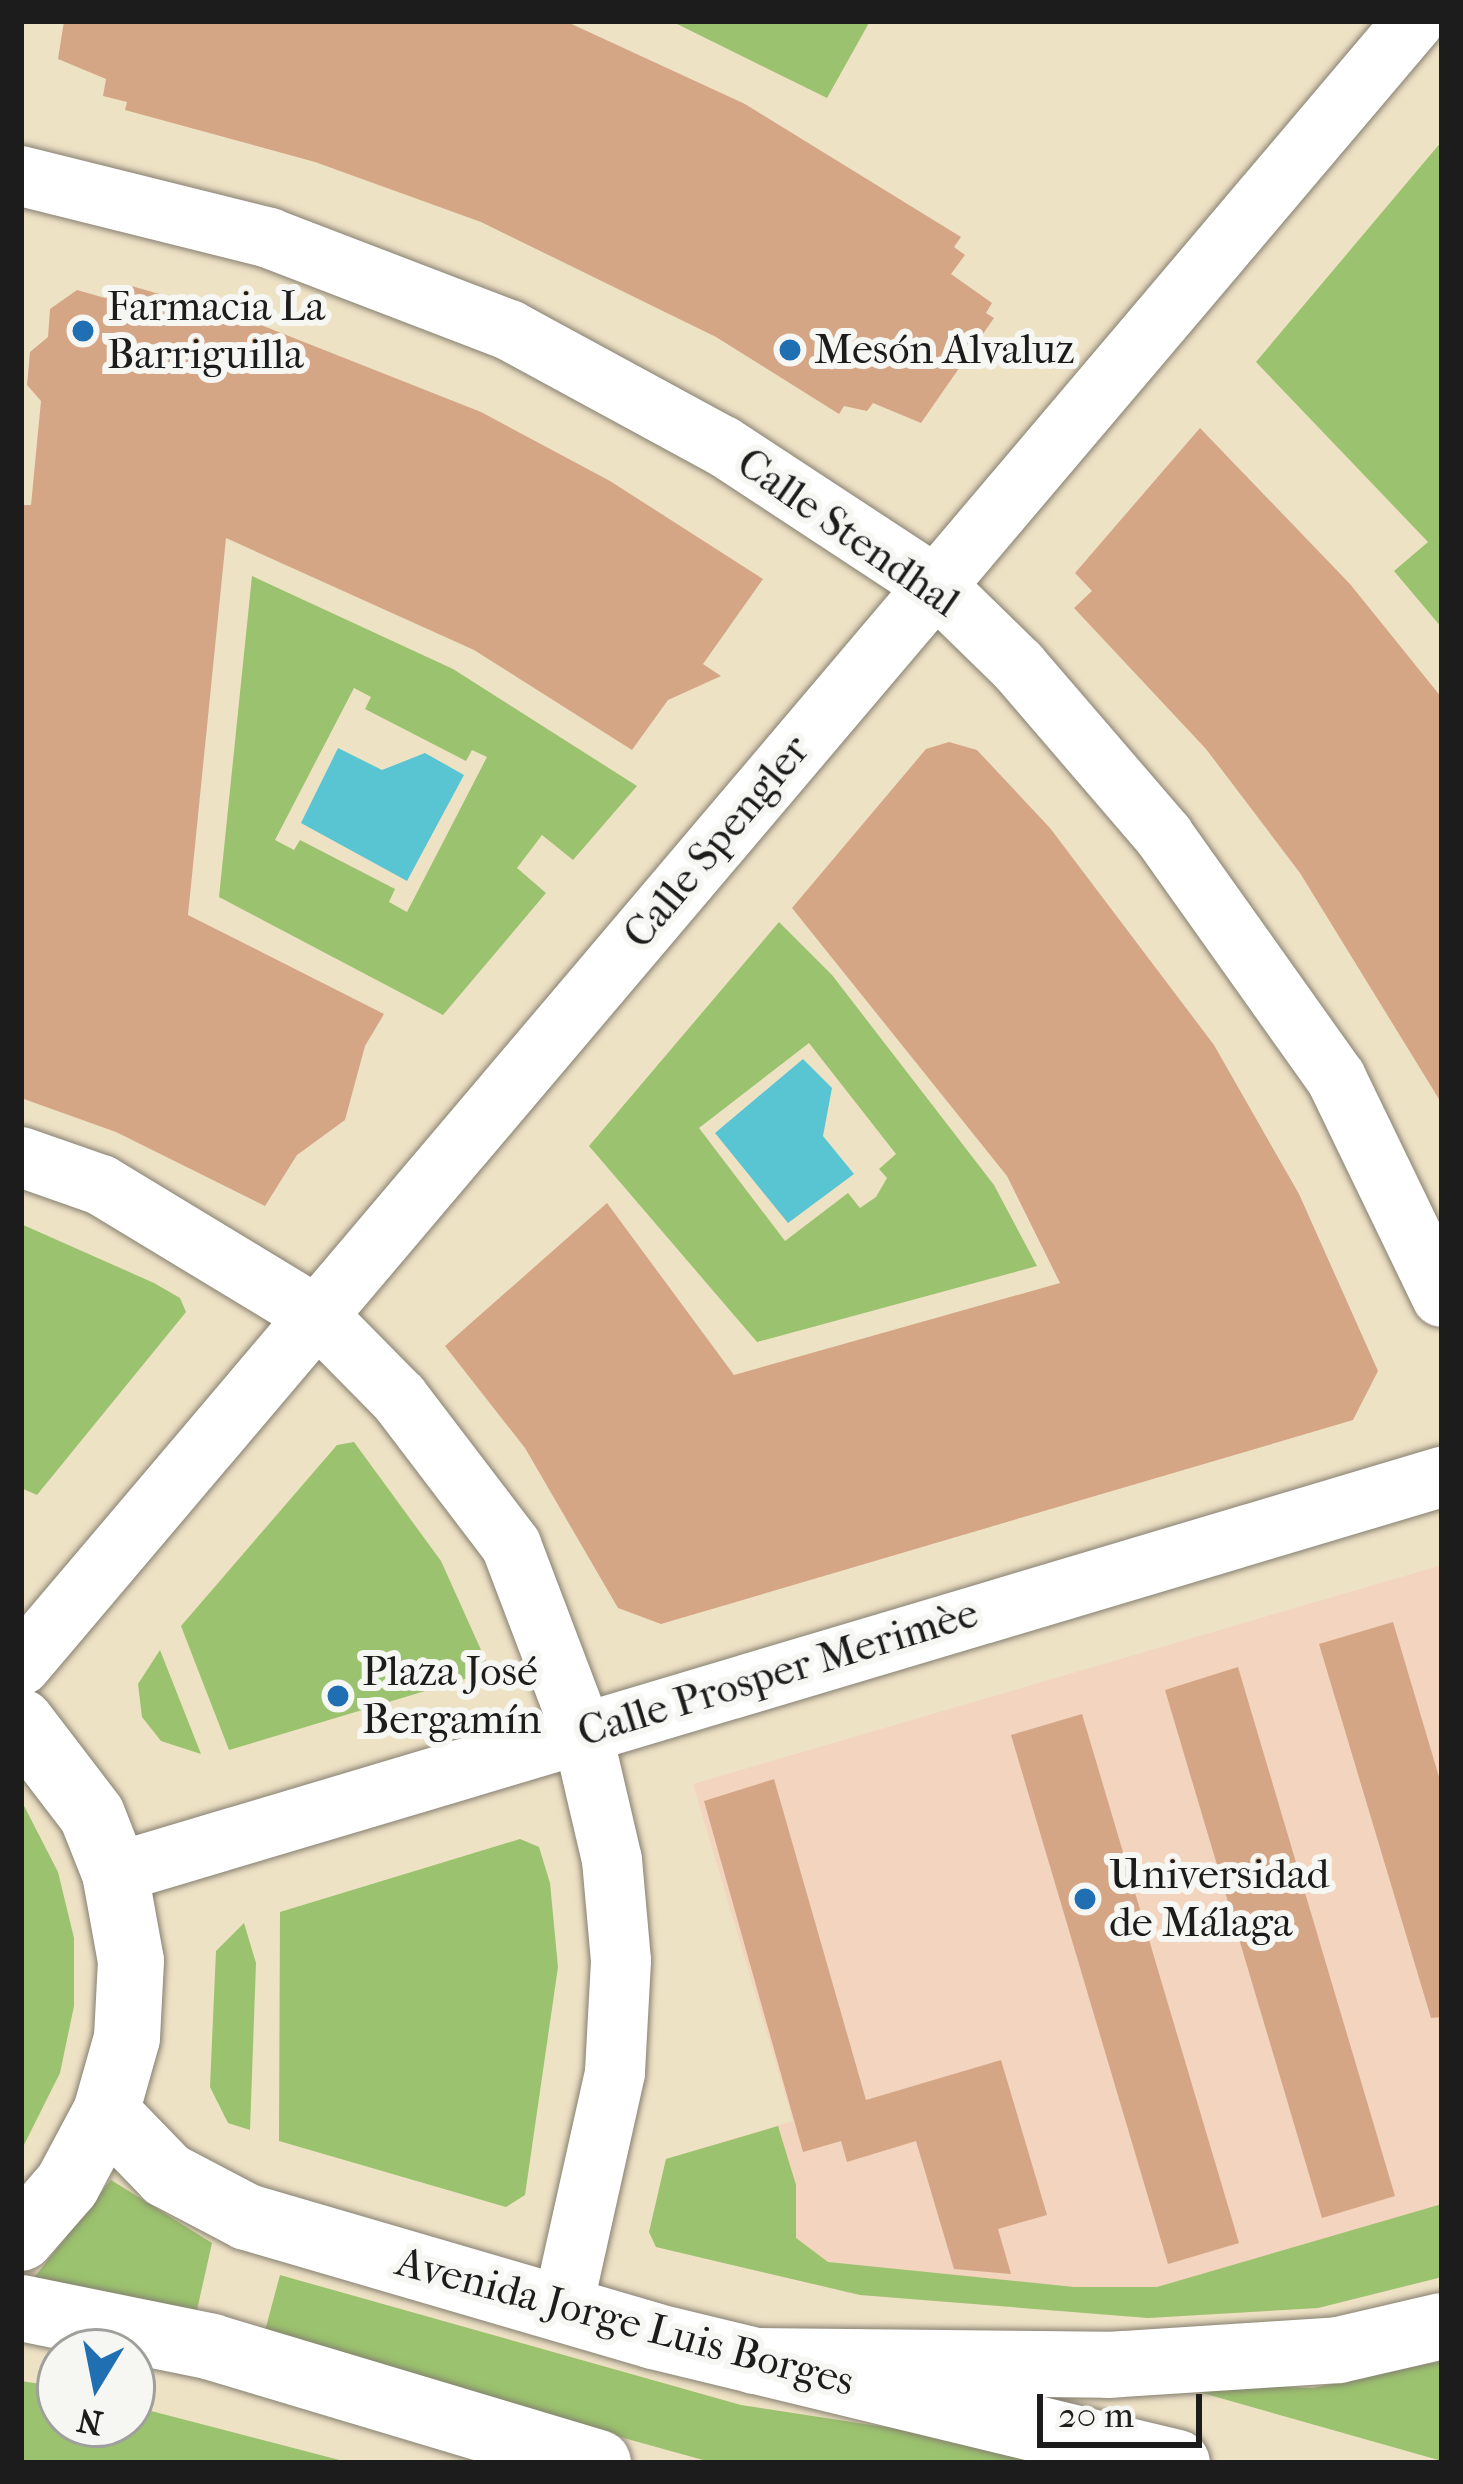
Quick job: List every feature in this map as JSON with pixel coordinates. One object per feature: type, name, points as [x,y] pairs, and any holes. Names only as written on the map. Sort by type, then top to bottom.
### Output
[{"type":"main road","points":[[21,1722],[67,1774],[115,1873],[130,1961],[127,2038],[106,2112],[67,2185],[21,2238]]},
{"type":"main road","name":"Avenida Jorge Luis Borges","points":[[106,2112],[167,2175],[248,2217],[562,2310],[1177,2463]]},
{"type":"main road","points":[[21,2308],[212,2347],[462,2444],[598,2463]]},
{"type":"main road","points":[[754,2360],[1108,2365],[1339,2350],[1442,2326]]},
{"type":"street","name":"Calle Spengler","points":[[21,1665],[1414,21]]},
{"type":"street","name":"Calle Stendhal","points":[[21,176],[269,238],[509,330],[723,446],[934,585],[1018,666],[1190,873],[1336,1078],[1442,1298]]},
{"type":"street","points":[[21,1157],[101,1185],[319,1317],[399,1398],[511,1545],[582,1732],[612,1860],[621,1961],[615,2073],[562,2310]]},
{"type":"street","name":"Calle Prosper Merimèe","points":[[115,1873],[1442,1477]]},
{"type":"shaded area","name":"Universidad de Málaga","points":[[1442,1565],[1442,2277],[1318,2308],[1148,2318],[860,2295],[656,2247],[649,2232],[666,2159],[793,2121],[693,1784]]},
{"type":"green space","points":[[671,21],[870,21],[827,98]]},
{"type":"green space","points":[[1442,141],[1442,628],[1394,571],[1428,542],[1256,362]]},
{"type":"green space","points":[[252,576],[453,669],[637,786],[573,860],[542,835],[517,868],[546,893],[443,1015],[219,897]],"holes":[[[354,688],[371,697],[365,709],[466,761],[472,750],[487,757],[407,912],[389,902],[395,889],[300,840],[294,850],[275,840]]]},
{"type":"green space","points":[[779,922],[832,975],[994,1185],[1037,1266],[757,1342],[589,1146]],"holes":[[[809,1043],[896,1154],[879,1169],[887,1178],[876,1197],[860,1208],[848,1193],[785,1241],[699,1128]]]},
{"type":"green space","points":[[21,1224],[154,1283],[180,1298],[186,1312],[37,1495],[21,1488]]},
{"type":"green space","points":[[354,1442],[441,1561],[486,1661],[475,1676],[229,1750],[181,1626],[337,1445]]},
{"type":"green space","points":[[160,1650],[201,1754],[161,1741],[142,1717],[138,1684]]},
{"type":"green space","points":[[21,1800],[58,1872],[74,1938],[74,2006],[60,2073],[21,2151]]},
{"type":"green space","points":[[520,1839],[539,1847],[550,1883],[558,1967],[525,2195],[506,2207],[279,2141],[280,1912]]},
{"type":"green space","points":[[244,1923],[256,1963],[250,2130],[228,2123],[210,2087],[216,1951]]},
{"type":"green space","points":[[778,2126],[796,2185],[796,2238],[828,2262],[1074,2287],[1157,2287],[1442,2204],[1442,2277],[1318,2308],[1148,2318],[860,2295],[656,2247],[649,2232],[666,2159]]},
{"type":"green space","points":[[111,2180],[212,2243],[195,2319],[33,2279]]},
{"type":"green space","points":[[280,2275],[741,2405],[989,2443],[1063,2463],[714,2463],[263,2338]]},
{"type":"green space","points":[[1442,2361],[1442,2461],[1167,2383],[1313,2388]]},
{"type":"green space","points":[[21,2381],[36,2383],[36,2448],[156,2448],[156,2412],[351,2463],[21,2463]]},
{"type":"water","points":[[338,748],[382,770],[425,753],[464,775],[407,881],[301,823]]},
{"type":"water","points":[[803,1059],[832,1088],[823,1136],[854,1174],[788,1223],[715,1133]]},
{"type":"building","points":[[64,21],[565,21],[745,104],[961,237],[954,247],[965,255],[951,274],[992,303],[986,313],[994,318],[921,423],[873,403],[867,411],[844,406],[839,414],[716,337],[481,222],[315,162],[125,110],[127,102],[103,96],[106,79],[58,59]]},
{"type":"building","points":[[128,285],[243,318],[481,412],[610,481],[763,579],[703,664],[721,676],[668,700],[632,750],[474,650],[226,538],[188,915],[384,1014],[365,1046],[345,1120],[297,1155],[265,1206],[116,1132],[21,1098],[21,505],[31,505],[41,401],[27,385],[30,352],[48,337],[50,309],[77,290],[105,298]]},
{"type":"building","points":[[1200,428],[1350,584],[1442,698],[1442,1104],[1300,873],[1206,749],[1074,608],[1092,591],[1075,573]]},
{"type":"building","points":[[949,742],[977,750],[1050,828],[1214,1045],[1299,1194],[1378,1371],[1353,1420],[661,1624],[618,1608],[525,1448],[445,1346],[607,1203],[734,1375],[1060,1283],[1007,1176],[792,908],[926,749]]},
{"type":"building","points":[[1393,1622],[1442,1787],[1442,2017],[1431,2018],[1319,1644]]},
{"type":"building","points":[[1238,1667],[1395,2196],[1322,2218],[1165,1690]]},
{"type":"building","points":[[1082,1714],[1239,2243],[1168,2264],[1011,1735]]},
{"type":"building","points":[[774,1779],[866,2100],[1001,2060],[1047,2215],[998,2229],[1011,2274],[954,2269],[916,2141],[847,2162],[841,2141],[803,2152],[704,1801]]},
{"type":"place","name":"Farmacia La Barriguilla","points":[[83,331]]},
{"type":"place","name":"Mesón Alvaluz","points":[[790,350]]},
{"type":"place","name":"Plaza José Bergamín","points":[[338,1696]]},
{"type":"place","name":"Universidad de Málaga","points":[[1085,1899]]}]
